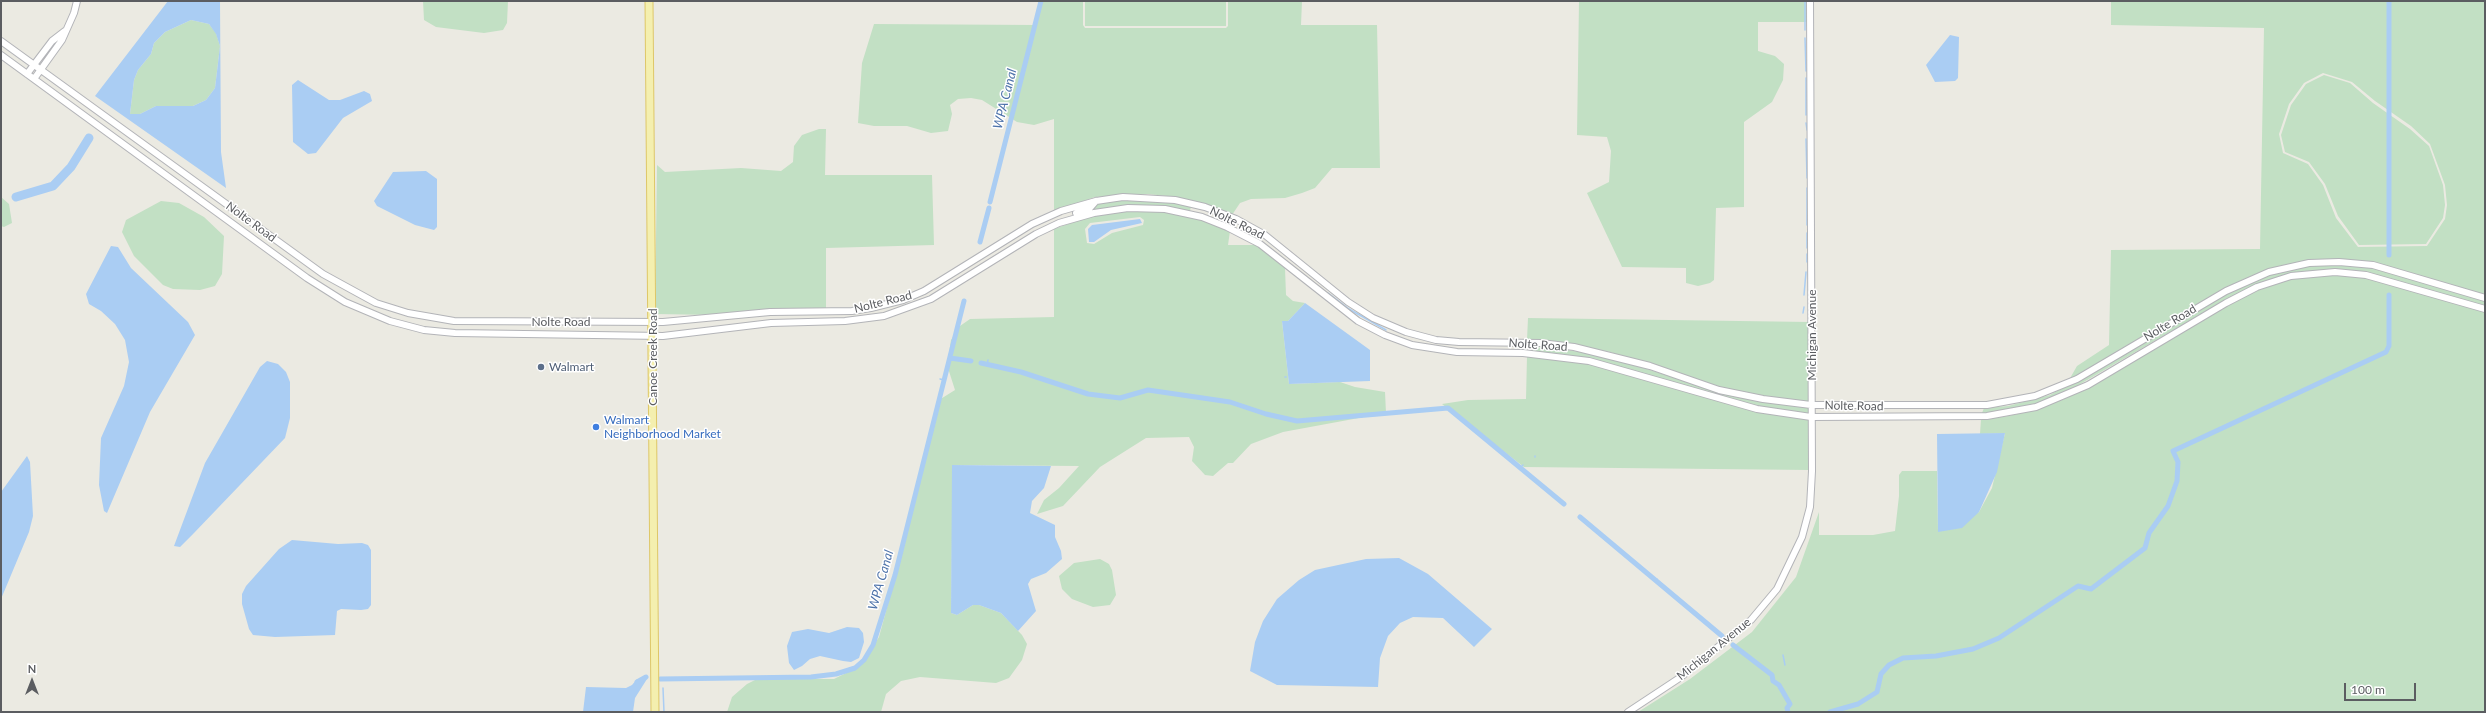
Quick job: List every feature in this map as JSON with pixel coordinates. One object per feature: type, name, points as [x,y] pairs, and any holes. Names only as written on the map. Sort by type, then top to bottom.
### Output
[{"type":"main road","name":"Canoe Creek Road","points":[[649,1],[655,712]]},
{"type":"street","points":[[34,79],[62,40],[74,13],[77,1]]},
{"type":"street","name":"Michigan Avenue","points":[[1628,712],[1680,677],[1740,631],[1763,608],[1777,589],[1802,537],[1810,507],[1812,471],[1810,1]]},
{"type":"street","points":[[27,74],[52,41],[66,30]]},
{"type":"street","name":"Nolte Road","points":[[1,41],[42,69],[323,274],[350,291],[376,303],[426,317],[454,321],[687,321],[770,312],[864,309],[903,300],[924,291],[953,275],[1032,224],[1061,211],[1096,201],[1123,197],[1175,200],[1205,207],[1236,219],[1265,235],[1348,302],[1373,318],[1406,332],[1436,340],[1543,344],[1610,354],[1719,390],[1763,399],[1811,405],[1987,405],[2035,396],[2057,388],[2089,372],[2226,291],[2268,272],[2310,263],[2339,262],[2373,266],[2485,298]]},
{"type":"street","name":"Nolte Road","points":[[1,54],[307,278],[345,302],[378,317],[424,330],[508,334],[653,336],[771,323],[845,321],[871,318],[906,310],[948,290],[1051,227],[1094,212],[1128,208],[1165,209],[1202,217],[1260,244],[1340,308],[1385,335],[1433,350],[1523,353],[1589,361],[1757,409],[1811,417],[1987,416],[2036,407],[2088,384],[2232,300],[2274,281],[2298,275],[2335,272],[2366,275],[2485,309]]},
{"type":"street","points":[[1051,227],[1055,221],[1089,209],[1096,201]]},
{"type":"street","points":[[968,278],[971,263]]},
{"type":"street","points":[[948,290],[953,275]]},
{"type":"street","points":[[508,322],[508,334]]},
{"type":"street","points":[[1523,353],[1543,344]]},
{"type":"green space","points":[[423,1],[508,1],[507,23],[503,30],[484,33],[436,27],[424,20]]},
{"type":"green space","points":[[1042,1],[1083,1],[1083,25],[1085,28],[1226,28],[1228,26],[1228,1],[1302,1],[1301,25],[1377,25],[1380,168],[1332,168],[1315,188],[1285,198],[1251,199],[1240,203],[1232,215],[1176,197],[1148,194],[1095,197],[1054,211],[1054,119],[1034,125],[1017,122],[982,100],[971,98],[958,99],[950,105],[952,114],[948,131],[931,133],[907,126],[874,126],[858,123],[862,63],[874,24],[1036,25]]},
{"type":"green space","points":[[1085,1],[1226,1],[1226,26],[1085,26]]},
{"type":"green space","points":[[1579,1],[1807,1],[1808,22],[1758,22],[1758,51],[1775,56],[1784,64],[1783,80],[1772,102],[1744,122],[1744,207],[1716,208],[1714,280],[1710,283],[1698,286],[1686,283],[1686,268],[1622,267],[1587,193],[1609,182],[1611,151],[1607,137],[1577,135]]},
{"type":"green space","points":[[2111,1],[2485,1],[2485,295],[2373,263],[2356,260],[2311,260],[2284,265],[2251,276],[2225,288],[2069,380],[2077,366],[2109,345],[2111,250],[2260,249],[2264,28],[2111,25]],"holes":[[[2323,73],[2352,82],[2375,101],[2411,126],[2430,144],[2445,185],[2447,205],[2445,219],[2427,246],[2358,247],[2336,218],[2323,185],[2308,164],[2283,153],[2279,134],[2289,104],[2304,83]]]},
{"type":"green space","points":[[191,20],[209,24],[216,33],[220,46],[215,88],[206,100],[193,106],[156,106],[140,114],[130,114],[134,80],[138,70],[151,54],[154,43],[165,32]]},
{"type":"green space","points":[[2324,75],[2350,83],[2373,103],[2410,129],[2429,146],[2443,185],[2445,205],[2443,218],[2426,244],[2359,245],[2338,216],[2325,184],[2309,162],[2285,152],[2281,135],[2291,105],[2306,84]]},
{"type":"green space","points":[[819,129],[826,129],[825,175],[932,175],[934,245],[826,248],[826,309],[715,315],[655,314],[657,165],[665,172],[741,168],[781,171],[793,162],[794,146],[802,135]]},
{"type":"green space","points":[[1,197],[9,204],[12,223],[4,227],[1,226]]},
{"type":"green space","points":[[1123,200],[1175,203],[1191,206],[1190,211],[1166,206],[1128,205],[1091,210],[1098,204]]},
{"type":"green space","points":[[161,201],[179,203],[204,217],[224,236],[222,274],[215,286],[200,290],[173,289],[163,285],[134,256],[122,232],[126,220]]},
{"type":"green space","points":[[1128,211],[1165,212],[1201,219],[1230,231],[1228,245],[1255,245],[1259,247],[1285,268],[1286,295],[1293,301],[1305,303],[1288,321],[1282,321],[1289,384],[1340,382],[1355,387],[1385,392],[1386,413],[1283,432],[1251,444],[1233,463],[1228,463],[1213,476],[1205,475],[1192,461],[1194,447],[1189,437],[1146,438],[1100,467],[1063,506],[1037,514],[1044,500],[1059,488],[1079,466],[953,465],[951,613],[957,615],[973,605],[979,605],[1001,613],[1022,635],[1027,644],[1022,660],[1009,678],[996,683],[920,677],[901,681],[886,694],[881,712],[727,712],[732,697],[747,684],[757,679],[834,679],[860,666],[879,637],[902,552],[939,400],[955,390],[947,365],[951,340],[960,326],[970,319],[1054,317],[1054,229],[1094,215]],"holes":[[[1140,217],[1144,220],[1143,225],[1112,233],[1094,244],[1087,243],[1085,229],[1090,223]]]},
{"type":"green space","points":[[2339,265],[2372,268],[2399,275],[2485,301],[2485,306],[2367,272],[2335,269],[2291,273],[2256,285],[2225,300],[2063,394],[2035,404],[2007,411],[1982,413],[1984,408],[2008,406],[2050,395],[2227,293],[2269,275],[2311,266]]},
{"type":"green space","points":[[2335,275],[2366,278],[2485,311],[2485,712],[1638,712],[1690,679],[1752,632],[1796,577],[1819,512],[1819,535],[1873,535],[1895,531],[1899,496],[1899,475],[1902,471],[1937,471],[1938,531],[1979,512],[1992,488],[2005,433],[1980,434],[1981,419],[2008,416],[2036,410],[2064,399],[2227,305],[2257,290],[2292,279]]},
{"type":"green space","points":[[1528,318],[1810,322],[1809,402],[1763,397],[1720,387],[1610,352],[1545,340],[1527,340]]},
{"type":"green space","points":[[1543,346],[1609,357],[1719,392],[1763,402],[1809,407],[1809,414],[1757,406],[1590,358],[1531,351]]},
{"type":"green space","points":[[1527,356],[1589,363],[1754,411],[1809,419],[1810,470],[1524,467],[1442,404],[1468,400],[1526,399]]},
{"type":"green space","points":[[1100,559],[1109,564],[1112,570],[1116,595],[1110,605],[1093,607],[1072,599],[1062,589],[1059,576],[1074,563]]},
{"type":"water","points":[[168,1],[220,1],[221,152],[226,188],[95,96]],"holes":[[[191,20],[209,24],[216,34],[220,46],[215,88],[206,100],[193,106],[156,106],[140,114],[130,114],[134,80],[138,70],[151,54],[154,43],[165,32]]]},
{"type":"water","points":[[1950,35],[1959,37],[1958,78],[1955,81],[1935,82],[1926,65]]},
{"type":"water","points":[[298,80],[329,100],[340,100],[364,91],[370,94],[372,101],[343,118],[316,153],[308,154],[293,142],[292,85]]},
{"type":"water","points":[[426,171],[437,179],[437,227],[434,230],[415,225],[377,206],[374,201],[393,172]]},
{"type":"water","points":[[1140,219],[1142,223],[1111,230],[1094,242],[1089,242],[1088,229],[1092,225]]},
{"type":"water","points":[[111,246],[118,247],[131,268],[188,322],[195,335],[150,412],[107,513],[104,511],[99,485],[101,438],[124,386],[129,362],[125,340],[115,324],[101,311],[89,304],[86,294]]},
{"type":"water","points":[[1305,303],[1370,350],[1370,381],[1289,384],[1282,321],[1288,321]]},
{"type":"water","points":[[267,361],[278,364],[286,372],[290,382],[290,418],[285,438],[180,547],[174,546],[205,463],[260,367]]},
{"type":"water","points":[[2005,433],[1997,472],[1979,512],[1962,528],[1938,532],[1937,434]]},
{"type":"water","points":[[27,456],[30,462],[33,516],[29,532],[1,599],[1,492]]},
{"type":"water","points":[[952,465],[1051,466],[1044,488],[1032,501],[1030,513],[1055,525],[1055,537],[1061,551],[1062,559],[1046,573],[1031,579],[1028,584],[1036,611],[1018,631],[1001,613],[979,605],[973,605],[957,615],[951,613]]},
{"type":"water","points":[[292,540],[338,544],[362,543],[368,545],[371,550],[371,605],[368,609],[341,609],[337,611],[335,635],[275,637],[253,635],[249,629],[242,604],[242,594],[246,586],[279,549]]},
{"type":"water","points":[[1399,558],[1428,574],[1492,629],[1474,647],[1443,618],[1413,617],[1400,623],[1388,636],[1380,658],[1378,687],[1277,685],[1250,671],[1255,642],[1263,621],[1277,599],[1299,580],[1315,570],[1366,559]]},
{"type":"water","points":[[847,627],[859,628],[863,633],[864,642],[859,658],[851,662],[820,656],[810,659],[802,666],[794,670],[789,663],[787,646],[792,632],[808,629],[829,633]]},
{"type":"water","points":[[637,679],[647,679],[635,698],[633,712],[583,712],[586,687],[626,688],[632,685]]},
{"type":"waterway","name":"WPA Canal","points":[[990,202],[1041,1]]},
{"type":"waterway","points":[[1805,1],[1805,30]]},
{"type":"waterway","points":[[2389,1],[2389,255]]},
{"type":"waterway","points":[[1805,38],[1806,71]]},
{"type":"waterway","points":[[1806,78],[1806,115]]},
{"type":"waterway","points":[[1806,123],[1807,130]]},
{"type":"waterway","points":[[16,197],[53,186],[71,167],[89,138]]},
{"type":"waterway","points":[[1806,139],[1807,178]]},
{"type":"waterway","points":[[1807,188],[1807,225]]},
{"type":"waterway","name":"WPA Canal","points":[[980,242],[989,208]]},
{"type":"waterway","points":[[1807,233],[1807,248]]},
{"type":"waterway","points":[[1807,254],[1807,262]]},
{"type":"waterway","points":[[1804,295],[1806,272]]},
{"type":"waterway","points":[[1328,293],[1349,309],[1386,330]]},
{"type":"waterway","points":[[1830,712],[1858,704],[1877,692],[1881,674],[1889,665],[1903,658],[1936,656],[1973,649],[1999,638],[2078,586],[2091,589],[2145,548],[2149,533],[2168,506],[2177,481],[2178,462],[2173,451],[2386,352],[2389,346],[2389,295]]},
{"type":"waterway","name":"WPA Canal","points":[[660,679],[811,677],[836,674],[855,668],[864,660],[873,645],[895,575],[964,301]]},
{"type":"waterway","points":[[1803,313],[1804,307]]},
{"type":"waterway","points":[[950,358],[971,361]]},
{"type":"waterway","points":[[987,365],[988,360]]},
{"type":"waterway","points":[[981,363],[1021,372],[1088,394],[1120,398],[1148,390],[1230,402],[1266,414],[1297,421],[1448,408],[1564,504]]},
{"type":"waterway","name":"WPA Canal","points":[[940,379],[944,380]]},
{"type":"waterway","points":[[1580,517],[1722,636]]},
{"type":"waterway","points":[[1733,645],[1772,675],[1773,681],[1779,685],[1790,704],[1787,708],[1788,712]]},
{"type":"waterway","points":[[1783,655],[1785,665]]},
{"type":"waterway","name":"WPA Canal","points":[[637,682],[646,677]]},
{"type":"waterway","points":[[663,688],[664,712]]},
{"type":"place","name":"Walmart","points":[[541,367]]},
{"type":"place","name":"Walmart Neighborhood Market","points":[[596,427]]}]
